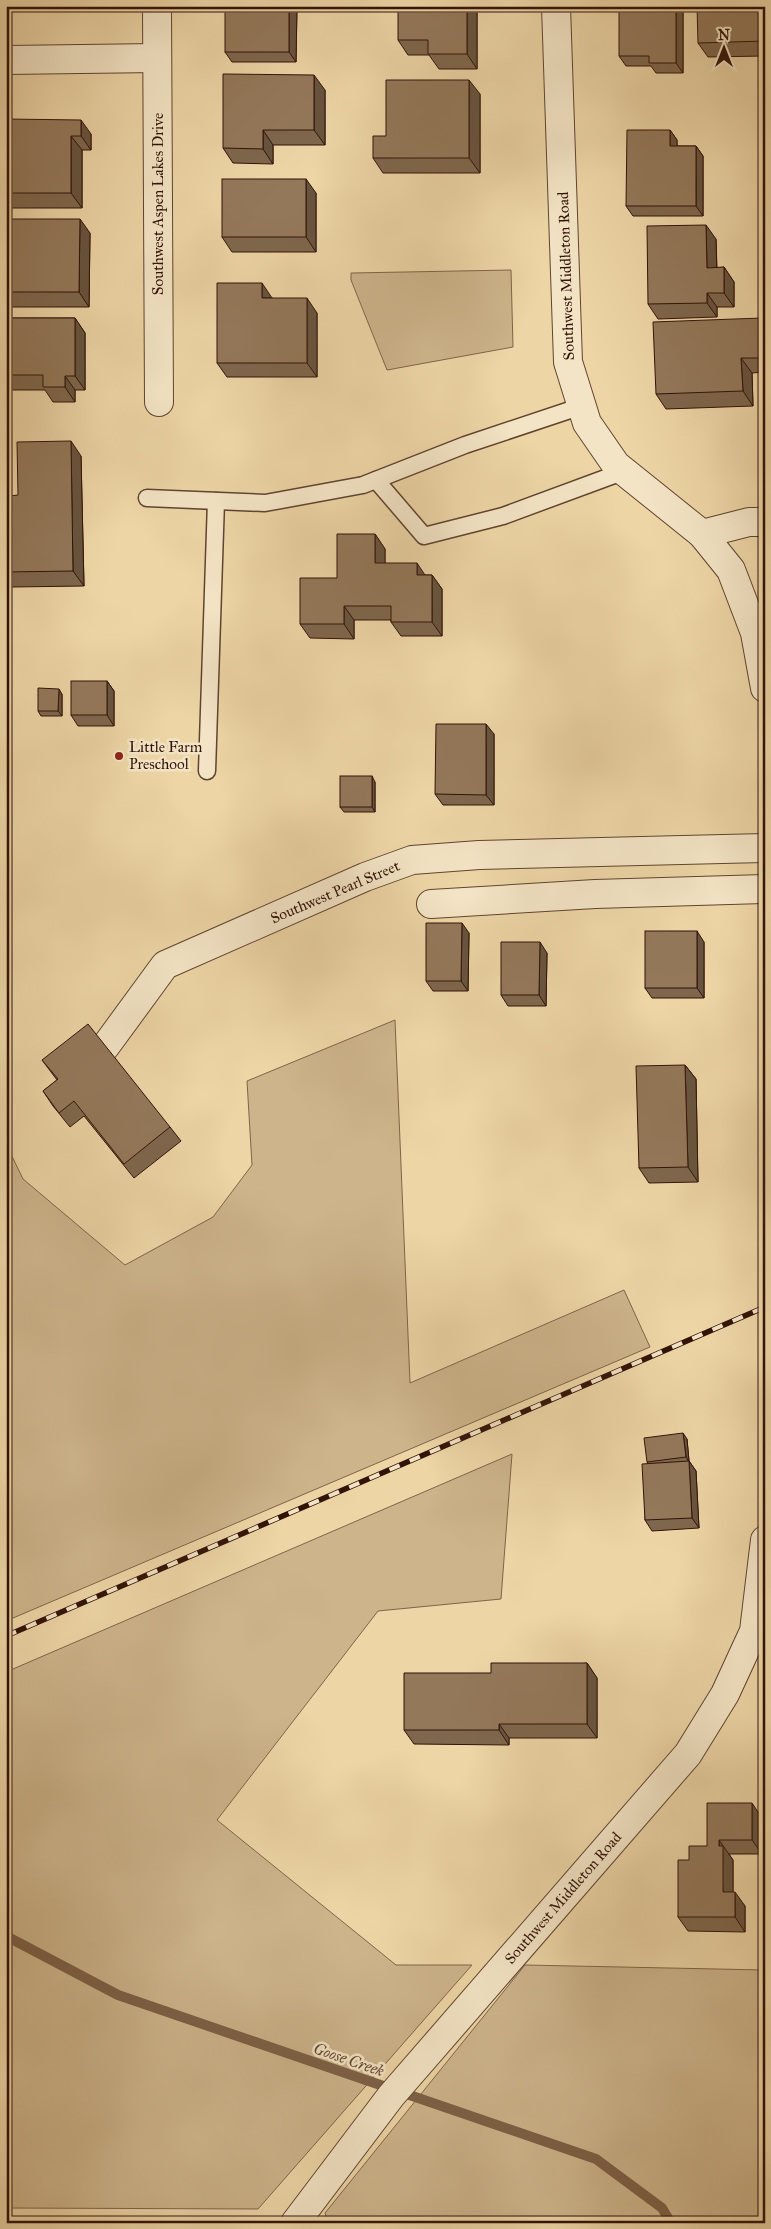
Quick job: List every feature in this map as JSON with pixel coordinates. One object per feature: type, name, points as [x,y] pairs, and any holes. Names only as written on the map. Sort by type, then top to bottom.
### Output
[{"type":"street","name":"Southwest Aspen Lakes Drive","points":[[157,6],[159,402]]},
{"type":"street","name":"Southwest Middleton Road","points":[[556,6],[568,362],[587,423],[616,465],[702,534],[731,570],[755,633],[765,688]]},
{"type":"street","points":[[6,60],[157,58]]},
{"type":"street","points":[[702,534],[749,522],[765,522]]},
{"type":"street","name":"Southwest Pearl Street","points":[[105,1047],[166,965],[365,878],[412,860],[479,855],[765,848]]},
{"type":"street","points":[[430,904],[595,894],[765,889]]},
{"type":"street","name":"Southwest Middleton Road","points":[[295,2223],[391,2096],[688,1754],[725,1694],[754,1631],[765,1540]]},
{"type":"lane","points":[[146,498],[265,503],[363,485],[465,445],[582,406]]},
{"type":"lane","points":[[376,480],[424,536],[503,516],[623,470]]},
{"type":"lane","points":[[207,771],[216,501]]},
{"type":"shaded area","points":[[511,270],[513,347],[387,370],[351,280],[351,273]]},
{"type":"shaded area","points":[[395,1020],[410,1383],[624,1290],[650,1347],[6,1621],[6,1144],[23,1179],[125,1265],[213,1217],[252,1165],[247,1081]]},
{"type":"shaded area","points":[[512,1454],[501,1599],[378,1611],[217,1820],[396,1965],[472,1965],[258,2209],[6,2208],[6,1672]]},
{"type":"shaded area","points":[[525,1965],[765,1970],[765,2223],[328,2223],[325,2213]]},
{"type":"building","points":[[225,6],[289,6],[289,52],[225,52]]},
{"type":"building","points":[[398,6],[467,6],[467,54],[428,54],[428,40],[398,40]]},
{"type":"building","points":[[619,6],[676,6],[676,63],[649,63],[649,56],[619,56]]},
{"type":"building","points":[[697,6],[765,6],[765,41],[698,43]]},
{"type":"building","points":[[223,74],[314,75],[314,130],[263,130],[263,149],[223,148]]},
{"type":"building","points":[[386,80],[469,80],[469,158],[373,158],[373,136],[386,136]]},
{"type":"building","points":[[6,119],[81,120],[81,136],[71,136],[71,193],[6,193]]},
{"type":"building","points":[[627,130],[670,130],[670,146],[696,146],[696,206],[626,206]]},
{"type":"building","points":[[222,179],[306,179],[306,237],[222,237]]},
{"type":"building","points":[[6,219],[80,219],[79,292],[6,292]]},
{"type":"building","points":[[706,225],[707,268],[724,267],[724,293],[707,293],[707,303],[648,304],[647,226]]},
{"type":"building","points":[[217,283],[262,283],[262,298],[307,298],[307,363],[217,363]]},
{"type":"building","points":[[6,318],[75,318],[75,376],[65,376],[65,387],[43,387],[43,375],[6,375]]},
{"type":"building","points":[[762,318],[763,358],[741,358],[743,391],[656,394],[653,322]]},
{"type":"building","points":[[71,441],[73,571],[6,572],[6,506],[10,506],[10,496],[18,495],[17,442]]},
{"type":"building","points":[[337,534],[375,534],[375,563],[417,563],[417,575],[432,575],[432,622],[391,622],[391,606],[344,606],[344,624],[300,624],[300,578],[337,578]]},
{"type":"building","points":[[71,681],[107,681],[107,715],[71,715]]},
{"type":"building","points":[[38,688],[59,689],[58,711],[38,711]]},
{"type":"building","points":[[436,724],[486,724],[486,795],[435,794]]},
{"type":"building","points":[[340,776],[372,776],[372,807],[340,807]]},
{"type":"building","points":[[426,923],[462,923],[461,981],[426,981]]},
{"type":"building","points":[[645,931],[697,931],[697,988],[645,988]]},
{"type":"building","points":[[501,942],[540,942],[539,995],[501,995]]},
{"type":"building","points":[[88,1024],[170,1127],[124,1164],[74,1101],[59,1113],[43,1091],[58,1079],[42,1060]]},
{"type":"building","points":[[685,1065],[688,1167],[639,1168],[636,1066]]},
{"type":"building","points":[[683,1433],[686,1457],[647,1462],[644,1438]]},
{"type":"building","points":[[689,1461],[692,1518],[645,1520],[642,1464]]},
{"type":"building","points":[[491,1663],[587,1663],[587,1724],[499,1724],[499,1730],[404,1730],[404,1673],[491,1673]]},
{"type":"building","points":[[762,1737],[765,1737],[765,1791],[762,1791]]},
{"type":"building","points":[[707,1803],[752,1803],[752,1840],[719,1840],[719,1846],[723,1846],[723,1892],[735,1892],[735,1917],[678,1917],[678,1860],[689,1860],[689,1846],[707,1846]]},
{"type":"waterway","name":"Goose Creek","points":[[6,1936],[118,1995],[596,2159],[662,2208],[671,2223]]},
{"type":"railway","points":[[6,1636],[765,1307]]},
{"type":"place","name":"Little Farm Preschool","points":[[119,756]]}]
